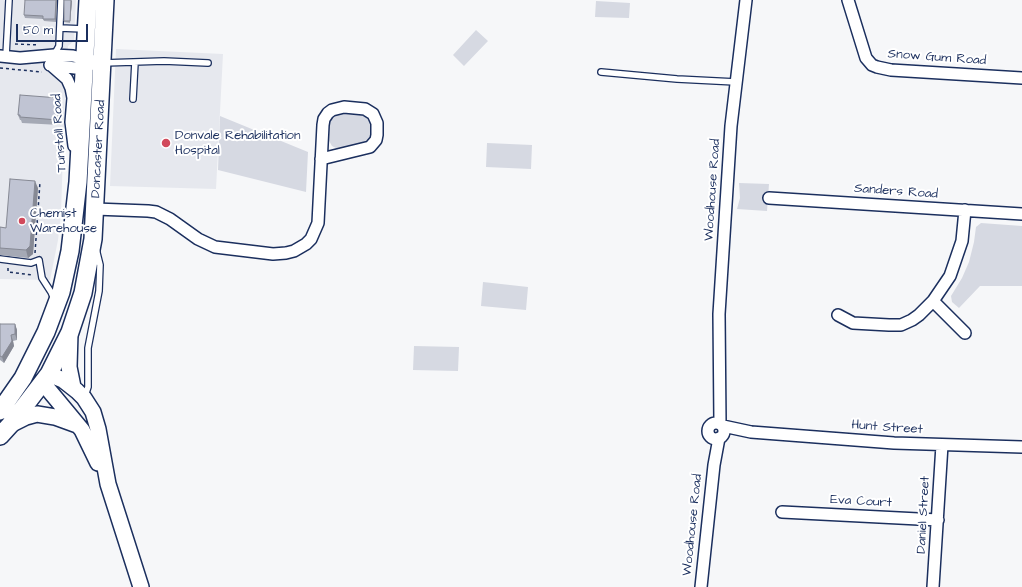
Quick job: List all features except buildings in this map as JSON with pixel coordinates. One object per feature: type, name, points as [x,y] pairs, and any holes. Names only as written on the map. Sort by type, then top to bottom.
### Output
[{"type":"main road","name":"Doncaster Road","points":[[0,411],[22,380],[30,365],[62,292],[70,251],[78,182],[88,0]]},
{"type":"main road","name":"Doncaster Road","points":[[5,431],[46,379],[70,332],[81,301],[88,272],[93,239],[95,209],[105,0]]},
{"type":"main road","points":[[56,308],[61,312],[67,313],[81,301]]},
{"type":"main road","points":[[70,332],[69,367],[73,387]]},
{"type":"main road","points":[[30,365],[46,379],[64,407],[80,426],[108,484]]},
{"type":"main road","points":[[46,379],[73,387],[84,398],[90,407],[95,419],[108,484],[141,587]]},
{"type":"main road","points":[[64,407],[79,405],[84,398]]},
{"type":"main road","points":[[5,431],[28,416],[40,414],[55,417],[80,426]]},
{"type":"main road","points":[[136,570],[145,587]]},
{"type":"street","name":"Woodhouse Road","points":[[701,587],[718,430],[719,314],[731,133],[746,0]]},
{"type":"street","name":"Snow Gum Road","points":[[848,0],[866,58],[877,68],[1022,78]]},
{"type":"street","name":"Tunstall Road","points":[[3,56],[52,60],[73,56],[84,62],[103,63]]},
{"type":"street","name":"Tunstall Road","points":[[52,60],[67,79],[72,91],[72,126],[78,182]]},
{"type":"street","points":[[95,209],[156,212],[170,219],[198,240],[215,247],[273,254],[286,253],[294,251],[306,244],[311,239],[316,227],[319,214],[324,119],[328,113],[337,108],[344,107],[365,109],[373,114],[378,123],[377,135],[376,140],[370,147],[322,159]]},
{"type":"street","name":"Sanders Road","points":[[769,198],[1022,214]]},
{"type":"street","points":[[838,315],[853,322],[901,325],[919,315],[933,301],[945,284],[955,265],[962,241],[965,210]]},
{"type":"street","points":[[933,301],[965,333]]},
{"type":"street","name":"Hunt Street","points":[[718,430],[894,443],[1022,447]]},
{"type":"street","name":"Daniel Street","points":[[933,587],[942,445]]},
{"type":"street","name":"Eva Court","points":[[782,512],[938,520]]},
{"type":"lane","points":[[3,56],[6,44],[9,0]]},
{"type":"lane","points":[[52,60],[60,28],[61,0]]},
{"type":"lane","points":[[60,28],[86,29]]},
{"type":"lane","points":[[133,99],[135,62]]},
{"type":"lane","points":[[103,63],[208,63]]},
{"type":"lane","points":[[601,72],[677,79],[736,82]]},
{"type":"lane","points":[[84,398],[88,389],[88,352],[98,302],[100,265],[93,239]]},
{"type":"lane","points":[[0,260],[29,262],[37,261],[42,278],[51,292],[56,308]]},
{"type":"path","points":[[6,44],[52,60]]},
{"type":"path","points":[[0,68],[52,60]]},
{"type":"path","points":[[35,275],[37,261],[36,235],[40,182]]},
{"type":"path","points":[[36,235],[40,236]]},
{"type":"shaded area","points":[[0,0],[76,0],[74,41],[68,46],[61,213],[58,240],[50,280],[0,279]]},
{"type":"shaded area","points":[[596,1],[630,3],[629,18],[595,17]]},
{"type":"shaded area","points":[[476,30],[488,41],[464,66],[453,55]]},
{"type":"shaded area","name":"Donvale Rehabilitation Hospital","points":[[116,49],[223,54],[216,189],[110,186]]},
{"type":"shaded area","points":[[341,113],[366,115],[371,120],[373,129],[371,138],[366,143],[338,149],[332,146],[328,139],[328,122],[334,115]]},
{"type":"shaded area","points":[[220,116],[308,152],[306,192],[218,170]]},
{"type":"shaded area","points":[[487,143],[532,145],[531,169],[486,167]]},
{"type":"shaded area","points":[[739,183],[769,184],[767,211],[737,209],[740,198]]},
{"type":"shaded area","points":[[981,223],[1022,226],[1022,286],[980,286],[959,308],[952,302],[951,296],[962,278],[969,262],[976,227]]},
{"type":"shaded area","points":[[483,282],[528,287],[526,310],[481,306]]},
{"type":"shaded area","points":[[414,346],[459,347],[458,371],[413,370]]},
{"type":"place","name":"Donvale Rehabilitation Hospital","points":[[166,143]]},
{"type":"place","name":"Chemist Warehouse","points":[[22,221]]}]
